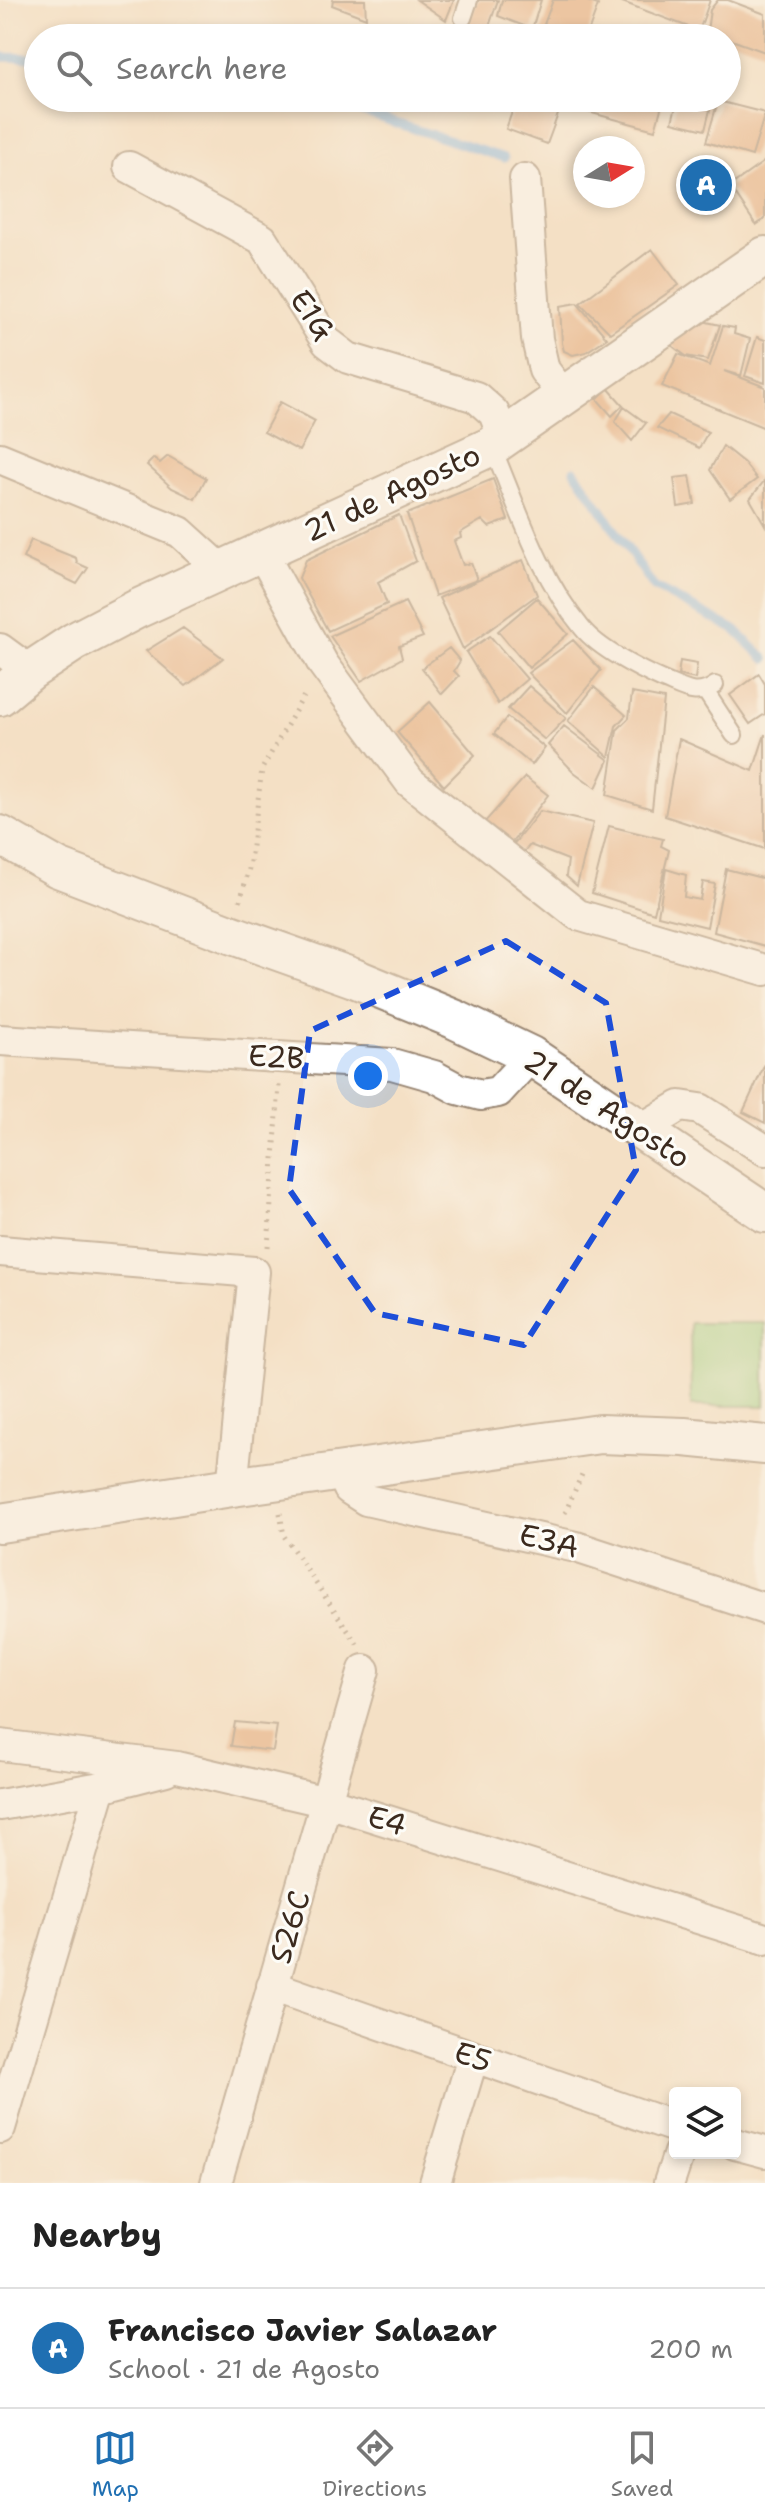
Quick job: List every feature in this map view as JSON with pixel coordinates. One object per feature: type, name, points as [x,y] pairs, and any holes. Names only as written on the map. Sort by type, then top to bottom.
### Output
[{"type":"street","name":"E1G","points":[[129,167],[262,239],[327,342],[348,358],[476,397],[494,413],[498,443]]},
{"type":"street","points":[[525,179],[537,339],[544,370],[564,396]]},
{"type":"street","name":"21 de Agosto","points":[[0,696],[15,660],[74,642],[498,443],[765,256]]},
{"type":"street","points":[[0,458],[180,532],[222,570]]},
{"type":"street","points":[[262,553],[323,664],[410,782],[578,915],[765,970]]},
{"type":"street","name":"21 de Agosto","points":[[0,835],[58,868],[369,984],[454,1019],[531,1056],[765,1213]]},
{"type":"street","name":"E2B","points":[[0,1040],[392,1064],[434,1076],[458,1089],[481,1095],[498,1092],[531,1056]]},
{"type":"street","points":[[641,1129],[680,1106],[700,1109],[765,1150]]},
{"type":"street","points":[[0,1251],[261,1260],[232,1487]]},
{"type":"street","points":[[0,1523],[600,1434],[684,1437],[765,1445]]},
{"type":"street","name":"E3A","points":[[342,1473],[349,1489],[366,1500],[576,1547],[765,1609]]},
{"type":"street","name":"S26C","points":[[216,2183],[364,1670]]},
{"type":"street","name":"E4","points":[[0,1745],[177,1767],[327,1802],[765,1939]]},
{"type":"street","points":[[0,1805],[101,1787],[177,1767]]},
{"type":"street","points":[[0,2128],[101,1787]]},
{"type":"street","name":"E5","points":[[272,1986],[669,2125]]},
{"type":"street","points":[[435,2183],[473,2057]]},
{"type":"street","points":[[741,2146],[765,2152]]},
{"type":"street","points":[[669,2183],[677,2159]]},
{"type":"lane","points":[[463,18],[469,0]]},
{"type":"lane","points":[[498,443],[544,570],[583,630],[633,667],[694,693],[710,688],[734,735]]},
{"type":"path","points":[[230,934],[249,869],[262,769],[323,664]]},
{"type":"path","points":[[261,1260],[280,1073]]},
{"type":"path","points":[[576,1547],[564,1512],[600,1434]]},
{"type":"path","points":[[275,1480],[284,1536],[356,1641],[364,1670]]},
{"type":"highlighted area","points":[[506,941],[606,1003],[636,1170],[524,1345],[375,1313],[289,1189],[310,1031]]},
{"type":"green space","points":[[690,1323],[765,1323],[765,1406],[691,1406]]},
{"type":"building","points":[[333,0],[365,0],[366,18],[332,5]]},
{"type":"building","points":[[417,0],[454,0],[446,20]]},
{"type":"building","points":[[478,0],[498,0],[490,24],[468,24]]},
{"type":"building","points":[[502,0],[541,0],[534,24],[519,24],[498,16]]},
{"type":"building","points":[[553,0],[584,0],[598,5],[591,24],[544,24]]},
{"type":"building","points":[[617,0],[710,0],[701,24],[680,24]]},
{"type":"building","points":[[718,0],[728,0],[765,14],[765,52],[741,43],[741,24],[708,24],[710,10]]},
{"type":"building","points":[[741,107],[765,113],[752,156],[706,142],[715,112],[741,112]]},
{"type":"building","points":[[512,112],[559,112],[547,144],[506,129]]},
{"type":"building","points":[[588,112],[660,112],[655,130]]},
{"type":"building","points":[[674,112],[710,112],[705,130],[672,122]]},
{"type":"building","points":[[765,161],[765,219],[756,225],[730,186]]},
{"type":"building","points":[[652,249],[679,285],[610,333],[580,303]]},
{"type":"building","points":[[577,303],[607,338],[586,352],[573,355],[564,351],[560,306]]},
{"type":"building","points":[[698,320],[720,325],[708,360],[686,356],[671,345]]},
{"type":"building","points":[[723,326],[735,328],[734,334],[750,339],[741,376],[724,371],[765,387],[765,428],[662,386],[678,354],[710,366]]},
{"type":"building","points":[[757,337],[765,340],[765,383],[745,376]]},
{"type":"building","points":[[608,388],[623,405],[612,416],[597,399]]},
{"type":"building","points":[[280,402],[315,421],[299,451],[264,432]]},
{"type":"building","points":[[624,407],[646,423],[632,441],[615,422]]},
{"type":"building","points":[[669,414],[708,432],[699,448],[657,428]]},
{"type":"building","points":[[723,446],[744,463],[757,479],[730,499],[710,470]]},
{"type":"building","points":[[168,456],[206,478],[195,499],[172,488],[147,465],[154,458],[160,463]]},
{"type":"building","points":[[690,476],[695,504],[678,507],[674,478]]},
{"type":"building","points":[[493,479],[508,520],[489,527],[482,520],[460,533],[461,538],[454,541],[463,565],[471,563],[477,580],[435,596],[407,514]]},
{"type":"building","points":[[765,480],[765,525],[750,499]]},
{"type":"building","points":[[399,515],[416,561],[378,582],[387,604],[328,631],[299,578],[306,560]]},
{"type":"building","points":[[31,540],[76,558],[77,563],[88,568],[77,584],[23,558]]},
{"type":"building","points":[[523,560],[537,595],[463,649],[439,598]]},
{"type":"building","points":[[537,598],[568,634],[529,668],[498,631]]},
{"type":"building","points":[[405,602],[423,637],[399,646],[402,658],[361,681],[330,636]]},
{"type":"building","points":[[183,628],[223,658],[186,686],[146,651]]},
{"type":"building","points":[[490,636],[527,679],[498,704],[466,652]]},
{"type":"building","points":[[573,640],[601,670],[567,713],[528,673]]},
{"type":"building","points":[[449,648],[460,661],[454,671],[459,676],[442,694],[422,668]]},
{"type":"building","points":[[680,661],[697,664],[695,679],[678,675]]},
{"type":"building","points":[[759,674],[765,684],[765,714],[750,724],[730,695]]},
{"type":"building","points":[[529,686],[566,718],[545,740],[508,709]]},
{"type":"building","points":[[594,687],[626,715],[616,726],[609,757],[568,721]]},
{"type":"building","points":[[632,693],[664,699],[652,809],[607,795],[617,730],[629,718]]},
{"type":"building","points":[[430,702],[475,755],[444,786],[397,732]]},
{"type":"building","points":[[507,717],[545,748],[532,765],[494,734]]},
{"type":"building","points":[[564,726],[609,760],[596,788],[574,772],[548,745]]},
{"type":"building","points":[[765,734],[765,849],[665,816],[679,739],[753,771]]},
{"type":"building","points":[[525,777],[548,795],[510,845],[483,824]]},
{"type":"building","points":[[540,811],[593,823],[577,886],[566,876],[568,860],[530,845],[523,853],[513,845]]},
{"type":"building","points":[[609,826],[663,839],[661,846],[669,850],[654,913],[592,893]]},
{"type":"building","points":[[666,869],[686,875],[684,897],[700,900],[703,882],[715,884],[707,927],[658,915]]},
{"type":"building","points":[[726,869],[762,878],[765,870],[765,946],[714,932]]},
{"type":"building","points":[[765,1064],[765,1123],[743,1112]]},
{"type":"building","points":[[235,1722],[277,1726],[273,1751],[231,1746]]},
{"type":"waterway","points":[[0,57],[24,58]]},
{"type":"waterway","points":[[362,112],[504,158]]},
{"type":"waterway","points":[[574,470],[654,587],[735,630],[765,659]]},
{"type":"place","name":"Francisco Javier Salazar","points":[[706,185]]}]
